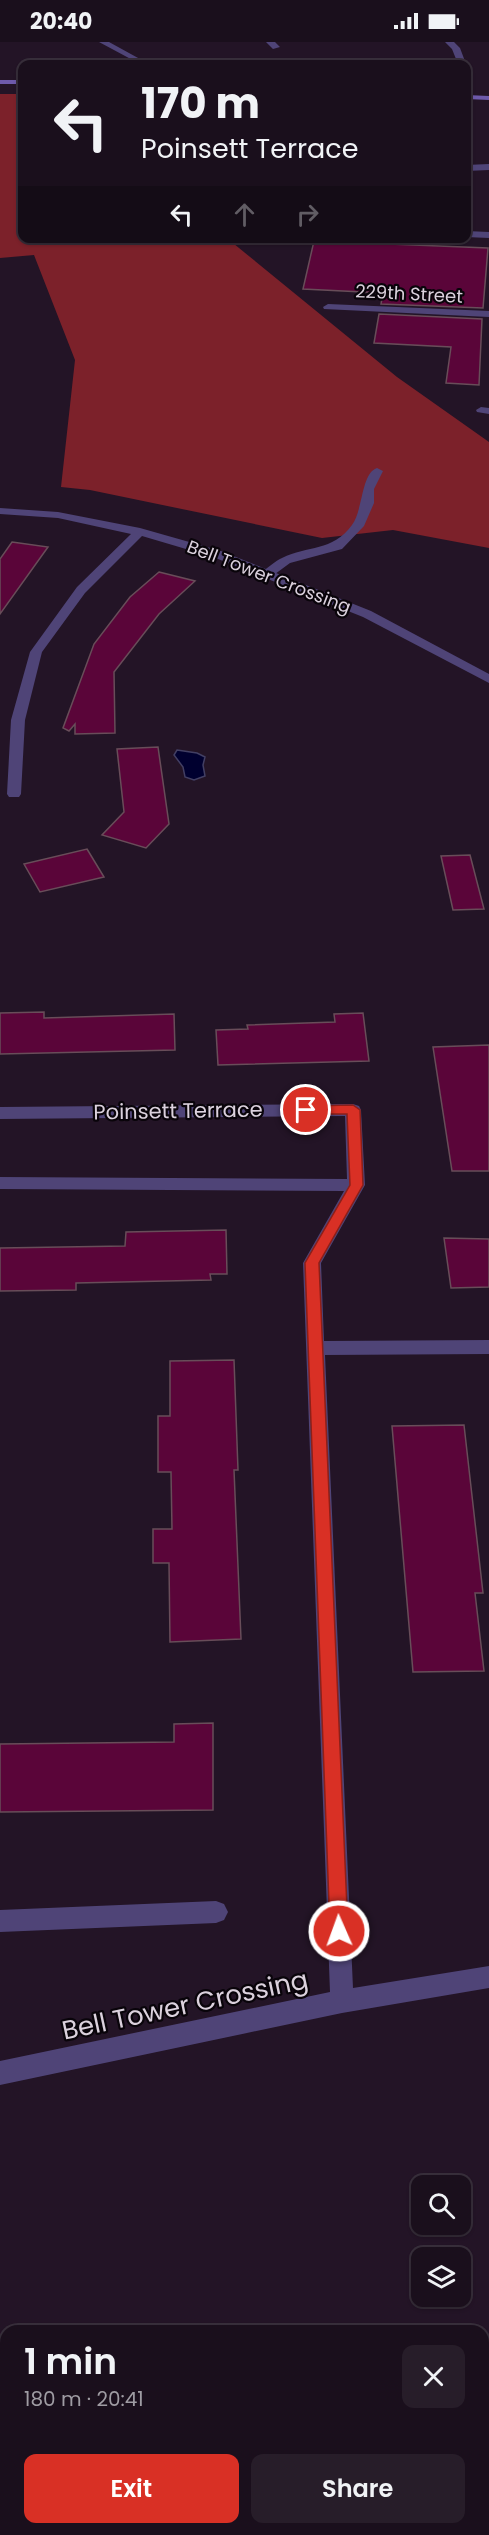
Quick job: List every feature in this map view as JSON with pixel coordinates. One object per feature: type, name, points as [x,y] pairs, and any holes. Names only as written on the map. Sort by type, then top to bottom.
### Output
[{"type":"main road","points":[[0,82],[18,82]]},
{"type":"main road","points":[[471,97],[489,98]]},
{"type":"street","points":[[103,42],[137,60]]},
{"type":"street","points":[[449,42],[456,48],[460,60]]},
{"type":"street","points":[[471,168],[489,167]]},
{"type":"street","points":[[471,234],[489,235]]},
{"type":"street","name":"229th Street","points":[[328,307],[489,314]]},
{"type":"street","points":[[267,574],[286,560],[338,546],[358,526],[368,503],[368,489],[377,471]]},
{"type":"street","name":"Bell Tower Crossing","points":[[0,511],[58,515],[140,532],[216,554],[367,614],[489,679]]},
{"type":"street","points":[[14,794],[18,720],[36,652],[81,590],[140,532]]},
{"type":"street","name":"Poinsett Terrace","points":[[0,1113],[353,1110],[356,1185]]},
{"type":"street","points":[[0,1183],[356,1185],[312,1263],[342,2001]]},
{"type":"street","points":[[314,1348],[489,1347]]},
{"type":"street","points":[[0,1921],[216,1912]]},
{"type":"street","name":"Bell Tower Crossing","points":[[0,2073],[342,2001],[489,1977]]},
{"type":"shaded area","points":[[0,94],[18,94],[18,243],[233,243],[397,377],[489,442],[489,548],[393,530],[322,538],[90,490],[61,487],[75,360],[34,255],[0,258]]},
{"type":"shaded area","points":[[177,750],[197,753],[205,757],[203,765],[205,776],[194,780],[185,777],[183,767],[174,755]]},
{"type":"building","points":[[314,243],[488,248],[483,308],[381,304],[383,293],[303,289]]},
{"type":"building","points":[[379,314],[482,319],[479,385],[446,383],[451,347],[374,343]]},
{"type":"building","points":[[12,542],[48,547],[0,614],[0,559]]},
{"type":"building","points":[[159,572],[195,581],[159,614],[114,672],[115,733],[75,734],[75,724],[69,731],[63,728],[94,644],[130,597]]},
{"type":"building","points":[[158,747],[169,824],[146,848],[102,835],[124,812],[117,749]]},
{"type":"building","points":[[87,849],[104,877],[40,892],[24,864]]},
{"type":"building","points":[[470,855],[484,909],[453,910],[441,856]]},
{"type":"building","points":[[44,1012],[44,1018],[174,1014],[175,1050],[0,1054],[0,1013]]},
{"type":"building","points":[[363,1013],[369,1061],[218,1065],[216,1030],[248,1029],[247,1025],[335,1022],[334,1014]]},
{"type":"building","points":[[489,1045],[489,1171],[452,1171],[433,1047]]},
{"type":"building","points":[[226,1230],[227,1274],[210,1274],[211,1280],[76,1283],[76,1290],[0,1291],[0,1248],[125,1246],[126,1232]]},
{"type":"building","points":[[444,1238],[489,1239],[489,1287],[451,1288]]},
{"type":"building","points":[[234,1360],[238,1470],[234,1470],[241,1639],[170,1642],[169,1563],[153,1563],[153,1529],[172,1529],[171,1472],[158,1472],[158,1416],[170,1416],[170,1361]]},
{"type":"building","points":[[464,1425],[483,1593],[475,1593],[484,1671],[413,1672],[392,1426]]},
{"type":"building","points":[[213,1723],[213,1810],[0,1812],[0,1744],[174,1742],[174,1724]]},
{"type":"route","points":[[306,1110],[353,1110],[354,1128],[356,1185],[312,1263],[339,1931]]}]
